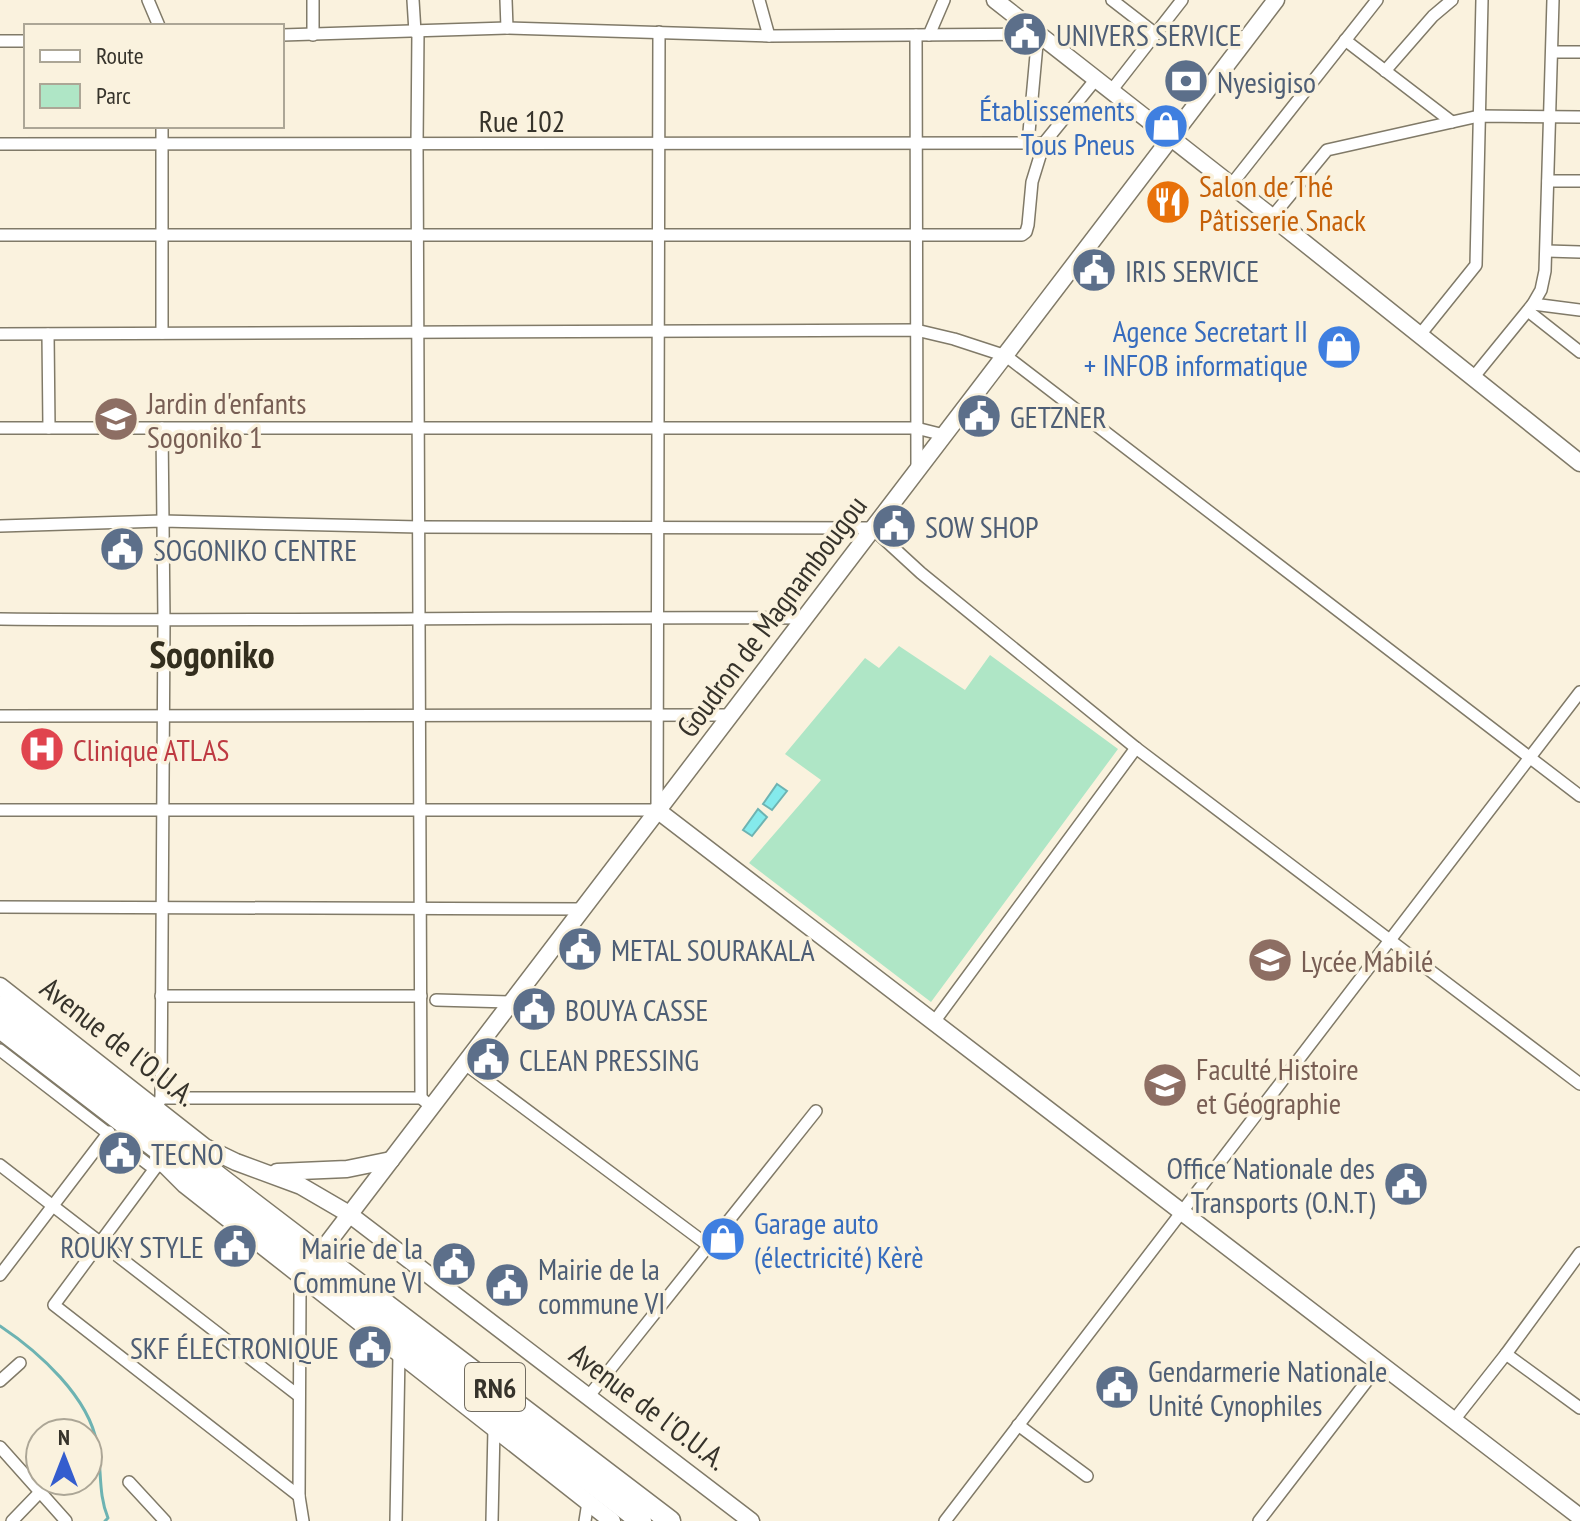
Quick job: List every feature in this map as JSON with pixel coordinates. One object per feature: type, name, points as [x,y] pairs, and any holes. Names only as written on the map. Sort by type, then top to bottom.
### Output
[{"type":"highway","name":"Avenue de l'O.U.A.","points":[[0,1006],[151,1116],[311,1266],[641,1521]]},
{"type":"highway","name":"Avenue de l'O.U.A.","points":[[0,1028],[151,1116]]},
{"type":"highway","name":"Avenue de l'O.U.A.","points":[[311,1266],[670,1521]]},
{"type":"street","points":[[148,0],[158,24]]},
{"type":"street","points":[[313,0],[313,35]]},
{"type":"street","points":[[151,1116],[427,1103],[421,996],[417,32],[413,0]]},
{"type":"street","points":[[506,0],[507,28]]},
{"type":"street","points":[[759,0],[769,36]]},
{"type":"street","points":[[929,35],[944,0]]},
{"type":"street","points":[[995,0],[1580,463]]},
{"type":"street","points":[[1112,0],[1156,34]]},
{"type":"street","points":[[1111,91],[1182,0]]},
{"type":"street","name":"Goudron de Magnambougou","points":[[311,1266],[391,1160],[427,1103],[465,1064],[1276,0]]},
{"type":"street","points":[[1231,185],[1377,0]]},
{"type":"street","points":[[1385,71],[1433,16],[1452,0]]},
{"type":"street","points":[[1419,336],[1476,265],[1482,0]]},
{"type":"street","points":[[1472,379],[1531,308],[1543,281],[1547,251],[1553,0]]},
{"type":"street","points":[[284,35],[507,28],[769,36],[1037,33]]},
{"type":"street","points":[[657,810],[659,32]]},
{"type":"street","points":[[1028,143],[1037,33]]},
{"type":"street","points":[[916,35],[917,471]]},
{"type":"street","points":[[1345,40],[1452,122]]},
{"type":"street","points":[[0,41],[24,41]]},
{"type":"street","points":[[1552,52],[1580,52]]},
{"type":"street","points":[[0,235],[1022,235],[1028,225],[1032,182],[1044,143],[1096,79]]},
{"type":"street","points":[[1272,217],[1327,150],[1479,116],[1580,117]]},
{"type":"street","points":[[162,128],[162,333]]},
{"type":"street","name":"Rue 102","points":[[0,144],[1044,143]]},
{"type":"street","points":[[1548,181],[1580,181]]},
{"type":"street","points":[[1547,251],[1580,252]]},
{"type":"street","points":[[1531,308],[1580,310]]},
{"type":"street","points":[[1531,308],[1580,352]]},
{"type":"street","points":[[0,334],[916,330],[954,339],[1006,356],[1580,796]]},
{"type":"street","points":[[48,334],[49,428]]},
{"type":"street","points":[[0,428],[916,428],[944,435]]},
{"type":"street","points":[[162,428],[161,996],[151,1116],[160,1166],[54,1305],[299,1496]]},
{"type":"street","points":[[0,526],[162,521],[419,527],[872,528],[921,573],[1136,748],[1580,1084]]},
{"type":"street","points":[[0,619],[806,618]]},
{"type":"street","points":[[945,1521],[1580,692]]},
{"type":"street","points":[[0,716],[733,715]]},
{"type":"street","points":[[934,1022],[1136,748]]},
{"type":"street","points":[[0,810],[657,810],[1580,1517]]},
{"type":"street","points":[[0,907],[582,909]]},
{"type":"street","name":"Avenue de l'O.U.A.","points":[[0,986],[151,1116],[205,1147],[301,1186],[349,1214],[751,1521]]},
{"type":"street","points":[[161,996],[421,996]]},
{"type":"street","points":[[436,1000],[512,1002]]},
{"type":"street","name":"Avenue de l'O.U.A.","points":[[0,1050],[149,1165],[160,1166],[311,1266],[399,1354],[612,1521]]},
{"type":"street","points":[[465,1064],[709,1246]]},
{"type":"street","points":[[588,1397],[816,1111]]},
{"type":"street","points":[[0,1275],[109,1132]]},
{"type":"street","points":[[267,1172],[347,1169],[391,1160]]},
{"type":"street","points":[[0,1165],[299,1396]]},
{"type":"street","points":[[1454,1420],[1580,1253]]},
{"type":"street","points":[[303,1521],[299,1496],[300,1292],[311,1266]]},
{"type":"street","points":[[396,1521],[399,1354]]},
{"type":"street","points":[[1506,1354],[1576,1405],[1580,1392]]},
{"type":"street","points":[[0,1381],[20,1363]]},
{"type":"street","points":[[1259,1521],[1380,1364]]},
{"type":"street","points":[[1018,1425],[1087,1476]]},
{"type":"street","points":[[492,1521],[494,1428]]},
{"type":"street","points":[[0,1447],[24,1473]]},
{"type":"street","points":[[129,1482],[165,1521]]},
{"type":"street","points":[[12,1521],[35,1497]]},
{"type":"street","points":[[46,1497],[66,1521]]},
{"type":"street","points":[[585,1521],[588,1502]]},
{"type":"green space","points":[[899,646],[965,690],[990,655],[1118,749],[931,1002],[749,863],[821,780],[785,754],[865,658],[879,668]]},
{"type":"water","points":[[777,784],[787,791],[772,810],[763,804]]},
{"type":"water","points":[[758,809],[767,817],[752,836],[743,830]]},
{"type":"waterway","points":[[0,1326],[46,1362],[84,1409],[97,1444],[108,1518],[105,1521]]},
{"type":"place","name":"UNIVERS SERVICE","points":[[1025,34]]},
{"type":"place","name":"Nyesigiso","points":[[1186,81]]},
{"type":"place","name":"Établissements Tous Pneus","points":[[1166,126]]},
{"type":"place","name":"Salon de Thé Pâtisserie Snack","points":[[1168,202]]},
{"type":"place","name":"IRIS SERVICE","points":[[1094,270]]},
{"type":"place","name":"Agence Secretart II + INFOB informatique","points":[[1339,347]]},
{"type":"place","name":"GETZNER","points":[[979,416]]},
{"type":"place","name":"Jardin d'enfants Sogoniko 1","points":[[116,419]]},
{"type":"place","name":"SOW SHOP","points":[[894,526]]},
{"type":"place","name":"SOGONIKO CENTRE","points":[[122,549]]},
{"type":"place","name":"Clinique ATLAS","points":[[42,749]]},
{"type":"place","name":"METAL SOURAKALA","points":[[580,949]]},
{"type":"place","name":"Lycée Mabilé","points":[[1270,960]]},
{"type":"place","name":"BOUYA CASSE","points":[[534,1009]]},
{"type":"place","name":"CLEAN PRESSING","points":[[488,1059]]},
{"type":"place","name":"Faculté Histoire et Géographie","points":[[1165,1085]]},
{"type":"place","name":"TECNO","points":[[120,1153]]},
{"type":"place","name":"Office Nationale des Transports (O.N.T)","points":[[1406,1184]]},
{"type":"place","name":"Garage auto (électricité) Kèrè","points":[[723,1239]]},
{"type":"place","name":"ROUKY STYLE","points":[[235,1246]]},
{"type":"place","name":"Mairie de la Commune VI","points":[[454,1264]]},
{"type":"place","name":"Mairie de la commune VI","points":[[507,1285]]},
{"type":"place","name":"SKF ÉLECTRONIQUE","points":[[370,1347]]},
{"type":"place","name":"Gendarmerie Nationale Unité Cynophiles","points":[[1117,1387]]},
{"type":"district","name":"Sogoniko","points":[[212,653]]}]
